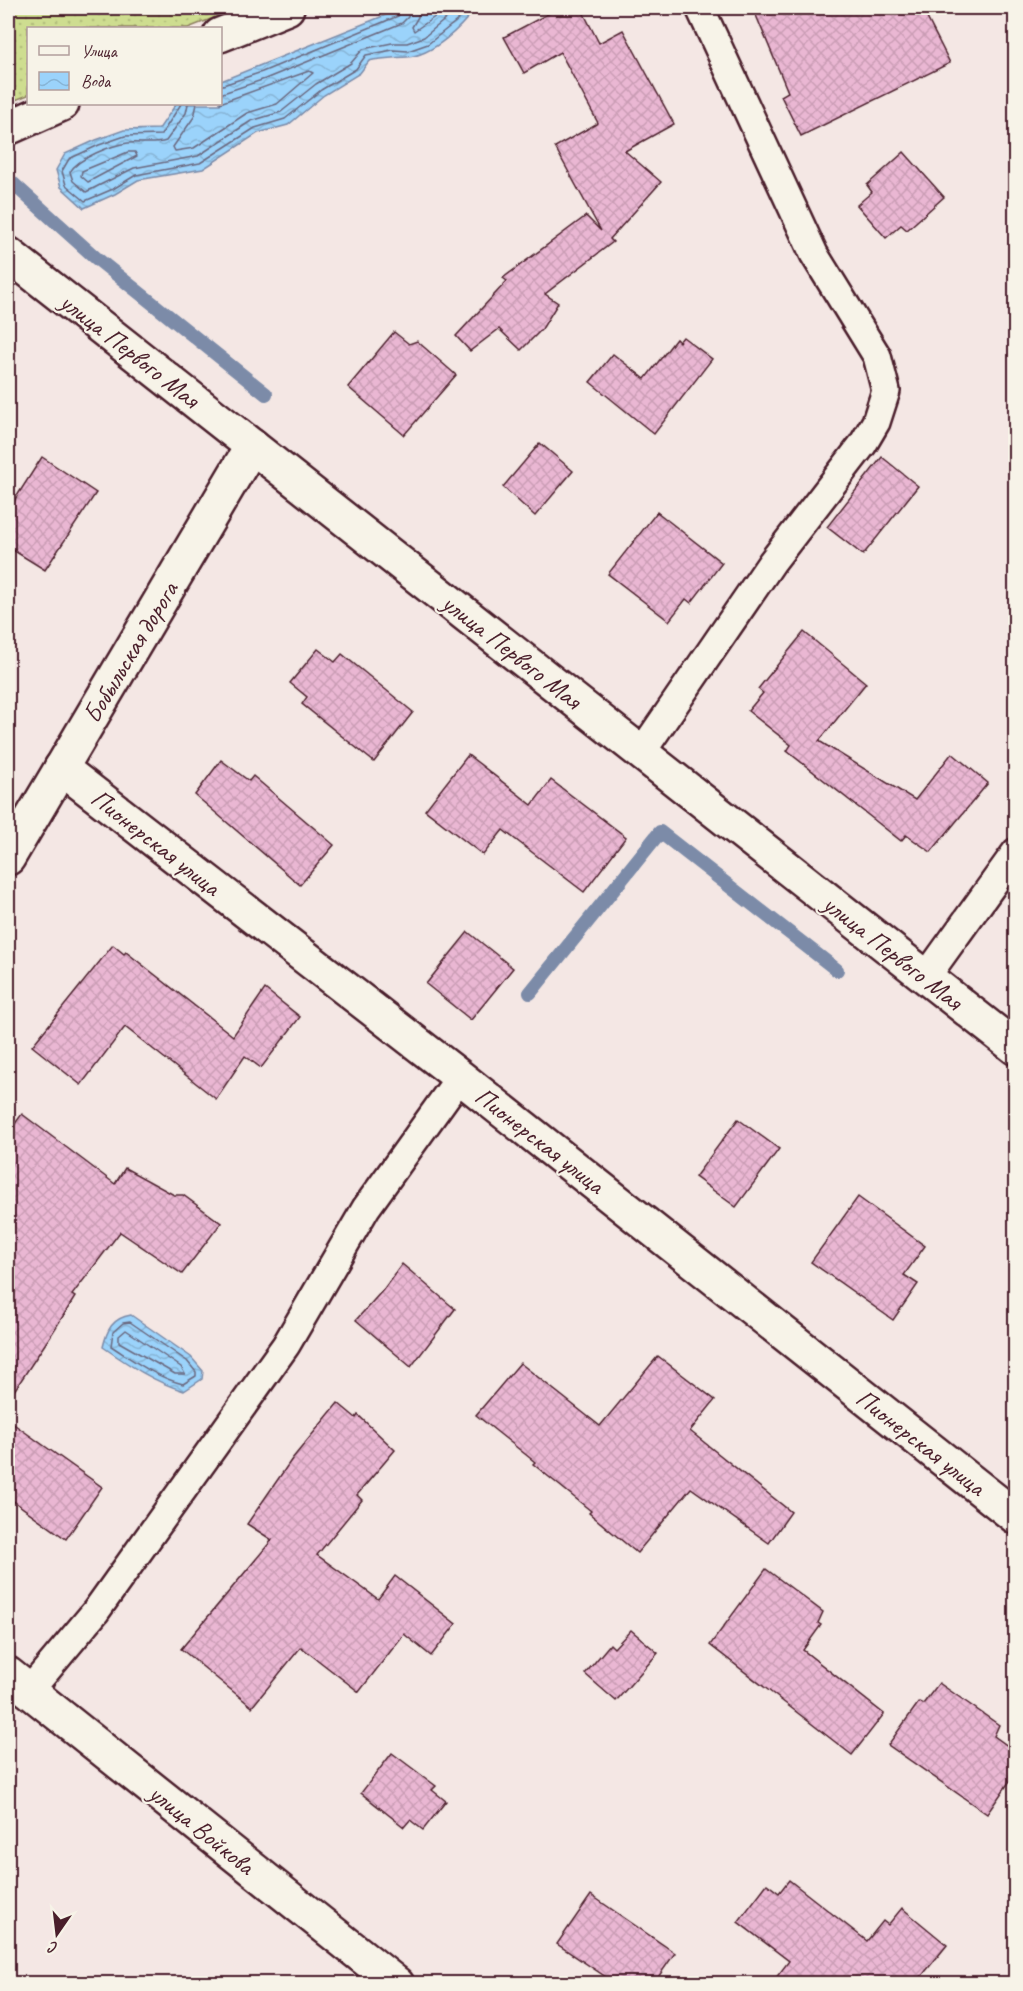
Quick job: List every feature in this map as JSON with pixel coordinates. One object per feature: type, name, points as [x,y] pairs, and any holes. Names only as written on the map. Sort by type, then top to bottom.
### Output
[{"type":"street","points":[[222,34],[287,8]]},
{"type":"street","points":[[8,128],[60,105]]},
{"type":"street","name":"улица Первого Мая","points":[[8,254],[1016,1048]]},
{"type":"street","name":"Бобыльская дорога","points":[[8,858],[252,446]]},
{"type":"street","name":"Пионерская улица","points":[[61,768],[460,1077],[1016,1517]]},
{"type":"street","name":"улица Войкова","points":[[18,1682],[397,1983]]},
{"type":"lane","points":[[641,753],[772,562],[864,444],[876,422],[886,392],[877,356],[814,254],[700,8]]},
{"type":"lane","points":[[926,977],[1016,852]]},
{"type":"lane","points":[[18,1682],[96,1611],[286,1345],[366,1208],[460,1077]]},
{"type":"green space","points":[[8,8],[239,8],[191,27],[27,27],[27,95],[8,103]]},
{"type":"water","points":[[403,8],[476,8],[455,31],[437,46],[417,55],[369,61],[360,73],[324,95],[288,125],[258,133],[203,169],[138,180],[115,194],[84,208],[61,187],[56,170],[65,154],[124,130],[159,129],[175,105],[222,105],[222,81]]},
{"type":"water","points":[[131,1315],[191,1357],[203,1371],[202,1379],[184,1391],[152,1378],[103,1347],[111,1326],[119,1319]]},
{"type":"building","points":[[559,8],[581,8],[599,43],[623,30],[674,124],[625,151],[661,182],[610,239],[613,242],[545,294],[558,303],[542,329],[521,350],[499,329],[470,351],[456,336],[507,281],[503,278],[586,216],[601,231],[555,147],[598,123],[560,52],[524,73],[504,37]]},
{"type":"building","points":[[753,8],[922,8],[950,63],[801,136],[781,96],[788,92]]},
{"type":"building","points":[[904,152],[944,197],[907,230],[901,225],[886,238],[857,205],[872,192],[867,185]]},
{"type":"building","points":[[394,332],[409,344],[417,341],[456,375],[404,435],[348,387]]},
{"type":"building","points":[[683,337],[712,359],[654,434],[590,382],[613,354],[645,379],[676,339],[679,342]]},
{"type":"building","points":[[540,443],[573,471],[535,516],[503,487]]},
{"type":"building","points":[[42,457],[96,493],[45,570],[8,547],[8,510]]},
{"type":"building","points":[[882,457],[918,486],[863,555],[827,527]]},
{"type":"building","points":[[657,512],[722,563],[691,603],[686,599],[669,621],[608,574]]},
{"type":"building","points":[[804,632],[866,683],[819,741],[915,800],[952,753],[988,783],[931,852],[906,835],[901,841],[787,751],[791,745],[748,711],[763,693],[758,689]]},
{"type":"building","points":[[318,649],[335,662],[342,654],[413,712],[374,762],[302,704],[307,697],[290,683]]},
{"type":"building","points":[[468,755],[532,805],[551,780],[626,837],[584,892],[503,830],[483,855],[425,810]]},
{"type":"building","points":[[221,760],[249,781],[253,776],[334,845],[300,885],[195,795]]},
{"type":"building","points":[[468,932],[513,968],[471,1020],[426,984]]},
{"type":"building","points":[[113,945],[124,954],[126,952],[233,1036],[265,989],[300,1017],[261,1068],[245,1056],[216,1099],[125,1027],[81,1085],[32,1046]]},
{"type":"building","points":[[22,1114],[115,1184],[125,1168],[174,1195],[183,1195],[221,1223],[182,1274],[120,1232],[72,1295],[75,1297],[8,1400],[8,1133]]},
{"type":"building","points":[[738,1119],[779,1149],[736,1207],[695,1177]]},
{"type":"building","points":[[858,1197],[925,1246],[904,1275],[918,1284],[893,1320],[811,1262]]},
{"type":"building","points":[[402,1264],[455,1309],[411,1367],[356,1320],[383,1290]]},
{"type":"building","points":[[658,1356],[715,1400],[690,1431],[791,1512],[769,1543],[691,1488],[637,1553],[589,1513],[591,1511],[533,1464],[535,1462],[476,1415],[520,1363],[600,1426]]},
{"type":"building","points":[[338,1403],[356,1418],[358,1415],[395,1450],[357,1495],[362,1500],[317,1555],[378,1599],[395,1576],[456,1624],[431,1656],[404,1634],[359,1692],[301,1647],[252,1707],[181,1649],[272,1540],[247,1524],[292,1459]]},
{"type":"building","points":[[8,1420],[102,1487],[66,1539],[8,1497]]},
{"type":"building","points":[[766,1569],[823,1612],[818,1623],[821,1625],[803,1650],[884,1714],[852,1755],[710,1645]]},
{"type":"building","points":[[631,1630],[658,1653],[616,1701],[585,1674],[610,1644],[614,1648]]},
{"type":"building","points":[[939,1683],[999,1725],[994,1736],[1016,1752],[1016,1772],[987,1814],[888,1745],[919,1702],[923,1704]]},
{"type":"building","points":[[392,1753],[436,1786],[432,1790],[446,1801],[423,1830],[410,1820],[404,1827],[361,1793]]},
{"type":"building","points":[[789,1880],[867,1941],[883,1921],[888,1925],[902,1908],[947,1945],[916,1983],[772,1983],[789,1961],[738,1922],[767,1884],[779,1893]]},
{"type":"building","points":[[591,1895],[675,1953],[654,1983],[615,1983],[557,1944]]},
{"type":"waterway","points":[[8,179],[96,258],[266,394]]},
{"type":"waterway","points":[[530,993],[660,832],[837,970]]}]
